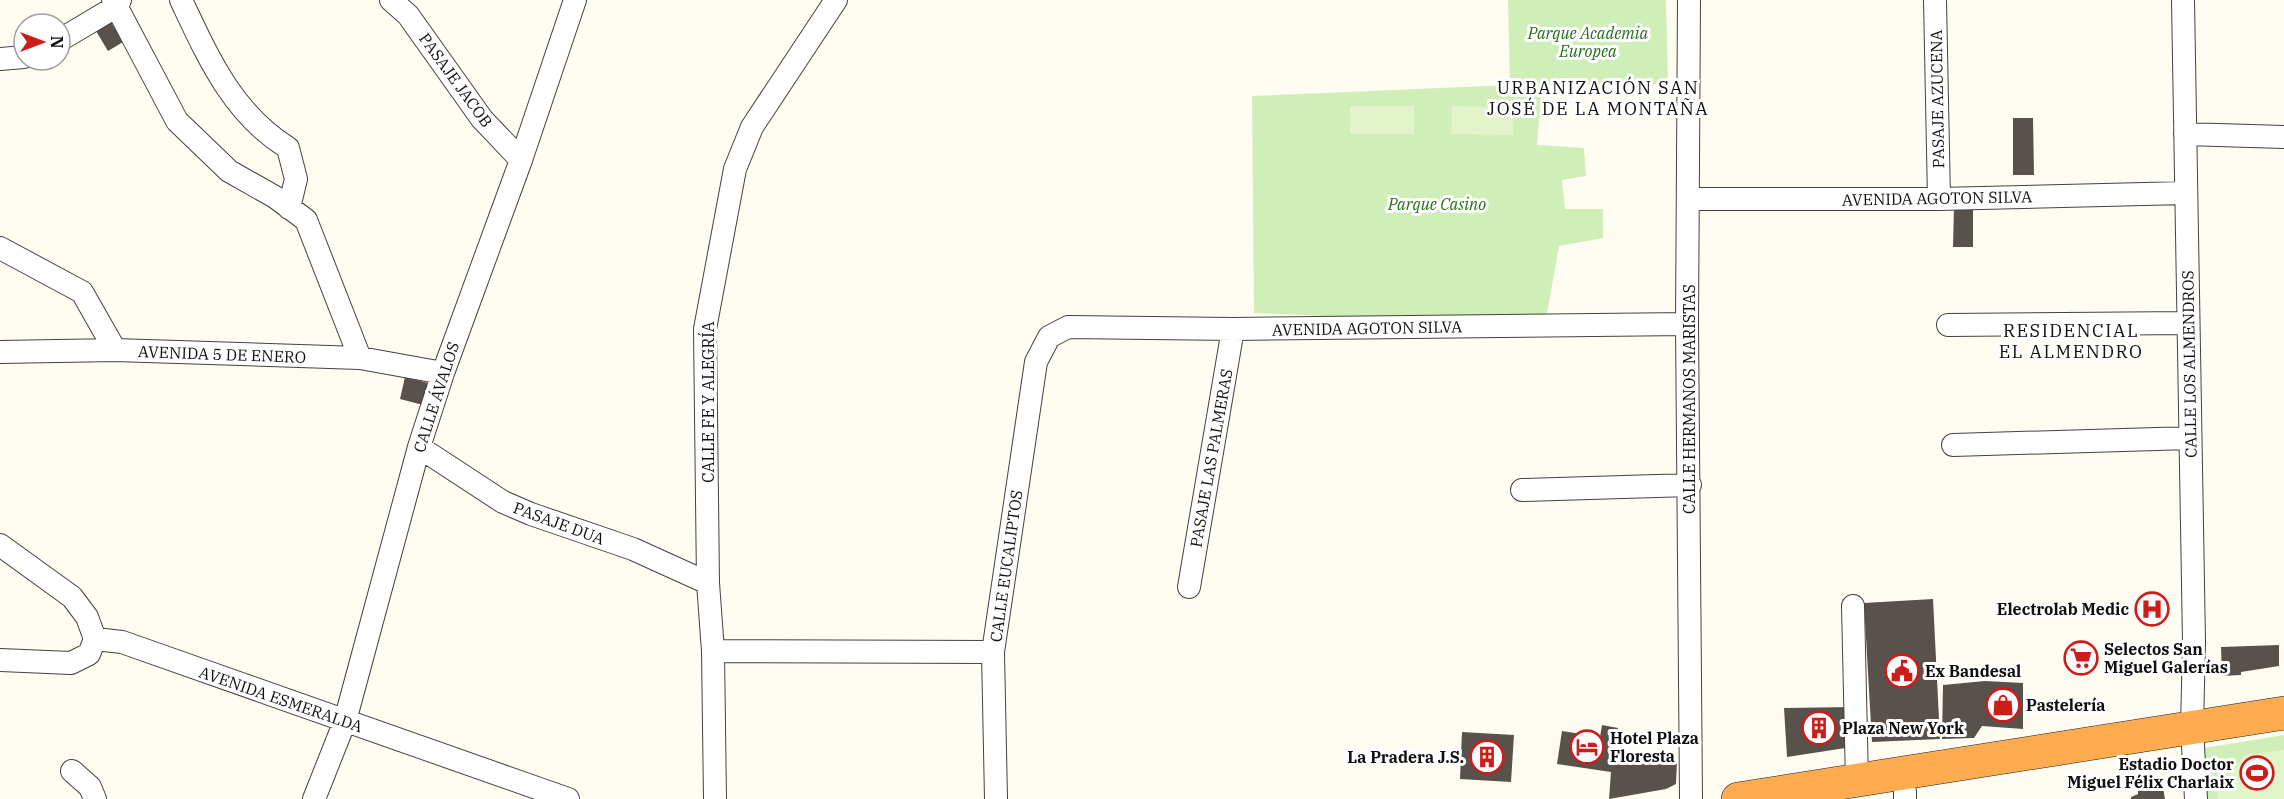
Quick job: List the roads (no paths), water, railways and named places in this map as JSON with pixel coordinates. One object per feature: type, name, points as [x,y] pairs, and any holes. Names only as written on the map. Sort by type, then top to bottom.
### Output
[{"type":"highway","points":[[1857,790],[1905,795],[2193,736],[2284,713]]},
{"type":"highway","points":[[1738,799],[1857,790],[2193,736],[2284,731]]},
{"type":"street","points":[[181,0],[224,85],[245,113],[267,135],[288,148],[296,179],[289,208]]},
{"type":"street","name":"PASAJE JACOB","points":[[391,0],[408,15],[482,119],[521,160]]},
{"type":"street","name":"CALLE ÁVALOS","points":[[314,799],[345,721],[419,447],[443,373],[521,160],[575,0]]},
{"type":"street","name":"CALLE FE Y ALEGRÍA","points":[[715,799],[713,651],[708,583],[705,329],[735,169],[752,127],[836,0]]},
{"type":"street","name":"CALLE HERMANOS MARISTAS","points":[[1689,0],[1687,324],[1691,799]]},
{"type":"street","name":"PASAJE AZUCENA","points":[[1935,0],[1939,199]]},
{"type":"street","name":"CALLE LOS ALMENDROS","points":[[2183,0],[2194,670],[2193,736],[2196,799]]},
{"type":"street","points":[[72,32],[117,2],[177,121],[229,171],[275,197],[306,220],[360,358]]},
{"type":"street","points":[[2185,134],[2284,137]]},
{"type":"street","name":"AVENIDA AGOTON SILVA","points":[[1689,199],[1939,199],[2186,193]]},
{"type":"street","points":[[0,248],[82,292],[115,350]]},
{"type":"street","points":[[1947,326],[2188,323]]},
{"type":"street","name":"AVENIDA AGOTON SILVA","points":[[1049,337],[1068,327],[1233,329],[1687,324]]},
{"type":"street","name":"PASAJE LAS PALMERAS","points":[[1189,587],[1233,329]]},
{"type":"street","name":"CALLE EUCALIPTOS","points":[[996,799],[993,652],[1036,362],[1049,337]]},
{"type":"street","name":"AVENIDA 5 DE ENERO","points":[[0,352],[115,350],[360,358],[443,373]]},
{"type":"street","points":[[1953,445],[2190,438]]},
{"type":"street","name":"PASAJE DUA","points":[[419,447],[503,502],[633,549],[708,583]]},
{"type":"street","points":[[1522,490],[1690,484]]},
{"type":"street","points":[[0,545],[72,597],[87,617],[95,639],[89,654],[71,663],[0,660]]},
{"type":"street","points":[[1853,606],[1857,790]]},
{"type":"street","name":"AVENIDA ESMERALDA","points":[[95,639],[122,642],[568,799]]},
{"type":"street","points":[[713,651],[993,652]]},
{"type":"street","points":[[72,771],[90,787],[95,799]]},
{"type":"place","name":"Electrolab Medic","points":[[2152,609]]},
{"type":"place","name":"Selectos San Miguel Galerías","points":[[2081,658]]},
{"type":"place","name":"Ex Bandesal","points":[[1902,671]]},
{"type":"place","name":"Pastelería","points":[[2003,705]]},
{"type":"place","name":"Plaza New York","points":[[1819,728]]},
{"type":"place","name":"Hotel Plaza Floresta","points":[[1587,747]]},
{"type":"place","name":"La Pradera J.S.","points":[[1487,757]]},
{"type":"place","name":"Estadio Doctor Miguel Félix Charlaix","points":[[2257,773]]},
{"type":"district","name":"URBANIZACIÓN SAN JOSÉ DE LA MONTAÑA","points":[[1598,98]]},
{"type":"district","name":"RESIDENCIAL EL ALMENDRO","points":[[2071,341]]},
{"type":"park label","name":"Parque Academia Europea","points":[[1588,42]]},
{"type":"park label","name":"Parque Casino","points":[[1437,204]]}]
